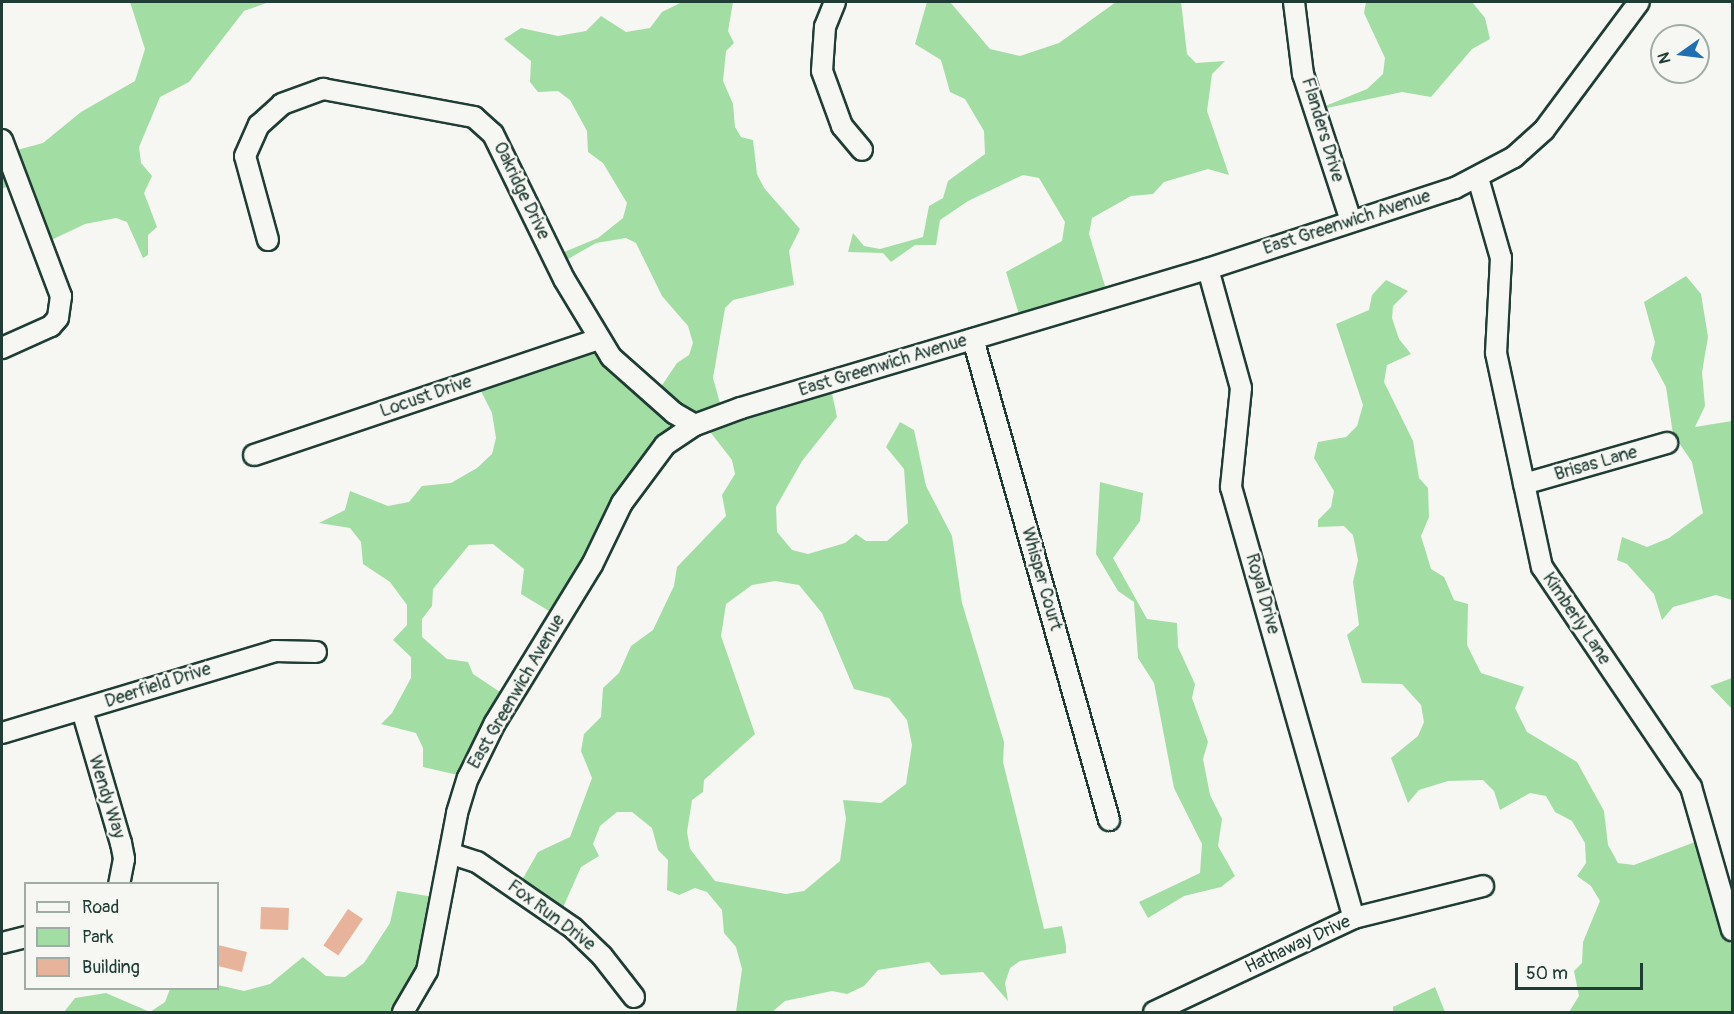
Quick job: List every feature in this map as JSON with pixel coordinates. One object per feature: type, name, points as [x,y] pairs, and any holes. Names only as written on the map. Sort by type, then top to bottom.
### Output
[{"type":"street","points":[[836,2],[825,27],[822,71],[842,126],[862,150]]},
{"type":"street","name":"Flanders Drive","points":[[1294,2],[1303,74],[1351,221]]},
{"type":"street","name":"East Greenwich Avenue","points":[[403,1012],[427,971],[452,854],[457,813],[468,778],[495,723],[592,565],[640,476],[665,445],[695,425],[1208,268],[1479,178],[1514,157],[1544,130],[1639,2]]},
{"type":"street","name":"Oakridge Drive","points":[[268,240],[245,156],[259,125],[282,104],[322,89],[451,110],[474,117],[493,134],[598,339],[651,394],[695,425]]},
{"type":"street","points":[[2,140],[61,296],[58,318],[51,326],[2,348]]},
{"type":"street","name":"Kimberly Lane","points":[[1479,178],[1499,241],[1502,280],[1496,353],[1524,484],[1534,546],[1550,583],[1690,787],[1732,930]]},
{"type":"street","name":"Royal Drive","points":[[1208,268],[1241,388],[1231,487],[1354,918]]},
{"type":"street","name":"Locust Drive","points":[[254,455],[598,339]]},
{"type":"street","name":"Whisper Court","points":[[973,339],[1109,820]]},
{"type":"street","name":"Brisas Lane","points":[[1524,484],[1667,443]]},
{"type":"street","name":"Deerfield Drive","points":[[2,733],[275,651],[316,652]]},
{"type":"street","name":"Wendy Way","points":[[82,710],[121,843],[124,859],[119,882]]},
{"type":"street","name":"Fox Run Drive","points":[[452,854],[477,862],[573,928],[602,956],[634,997]]},
{"type":"street","name":"Hathaway Drive","points":[[1154,1012],[1354,918],[1483,886]]},
{"type":"street","points":[[2,943],[24,938]]},
{"type":"green space","points":[[130,2],[269,2],[244,11],[189,82],[160,97],[139,147],[141,163],[152,176],[144,193],[157,227],[148,235],[148,255],[143,258],[127,222],[116,218],[85,224],[47,242],[14,183],[2,189],[2,145],[6,153],[43,143],[81,112],[135,81],[145,49]]},
{"type":"green space","points":[[682,2],[733,2],[728,31],[734,43],[726,51],[723,81],[733,104],[735,127],[741,137],[753,140],[757,174],[764,188],[800,229],[789,251],[794,285],[733,300],[725,308],[713,378],[723,414],[830,384],[837,417],[802,461],[776,507],[777,532],[792,550],[808,554],[845,543],[856,534],[866,541],[887,541],[908,523],[904,469],[886,447],[900,422],[914,430],[926,486],[952,536],[962,603],[1004,742],[1003,762],[1044,929],[1062,926],[1066,946],[1066,953],[1020,961],[1010,968],[1005,983],[1008,1001],[983,972],[941,975],[929,962],[878,970],[864,986],[847,994],[832,991],[785,1001],[772,1012],[736,1012],[742,969],[736,947],[724,933],[722,910],[707,892],[695,888],[679,895],[667,890],[668,860],[658,850],[652,828],[632,812],[617,812],[600,826],[593,844],[599,856],[581,867],[561,912],[518,887],[538,852],[570,837],[592,778],[581,751],[584,734],[601,717],[603,688],[619,673],[631,646],[653,630],[674,586],[677,567],[726,516],[722,495],[735,474],[732,460],[704,424],[662,447],[559,617],[521,594],[524,569],[493,544],[469,545],[433,589],[432,606],[422,619],[422,637],[447,659],[468,662],[473,674],[509,698],[471,778],[423,767],[423,748],[416,733],[381,724],[392,713],[411,678],[411,657],[393,640],[407,625],[407,605],[390,582],[363,564],[361,542],[350,528],[319,523],[345,510],[350,491],[388,506],[409,502],[422,486],[451,483],[477,468],[492,454],[496,438],[492,413],[476,381],[594,341],[654,397],[677,363],[689,355],[693,343],[688,326],[662,296],[636,243],[626,238],[596,243],[561,263],[557,255],[598,238],[623,218],[627,203],[603,163],[588,152],[587,131],[570,100],[558,91],[538,92],[530,82],[531,61],[504,39],[521,28],[558,36],[586,31],[601,16],[626,32],[650,28],[662,12]],"holes":[[[775,581],[799,585],[822,613],[854,689],[889,698],[907,720],[912,745],[906,784],[881,803],[843,800],[846,819],[840,861],[804,891],[786,894],[715,881],[690,849],[687,832],[692,800],[703,792],[704,780],[755,734],[721,636],[726,604],[752,585]]]},
{"type":"green space","points":[[927,2],[950,2],[990,49],[1020,56],[1059,43],[1116,2],[1181,2],[1187,54],[1196,63],[1225,61],[1212,74],[1207,111],[1229,175],[1208,169],[1164,182],[1153,194],[1131,196],[1092,218],[1089,234],[1109,299],[1022,324],[1006,272],[1062,241],[1065,222],[1039,178],[1023,175],[968,201],[940,220],[936,245],[915,245],[891,262],[883,253],[848,252],[853,233],[864,246],[880,249],[923,237],[929,206],[943,198],[948,181],[985,154],[984,131],[965,99],[950,92],[941,60],[915,44]]},
{"type":"green space","points":[[1366,2],[1472,2],[1485,18],[1490,39],[1472,49],[1431,97],[1402,92],[1313,111],[1367,89],[1383,74],[1385,58],[1364,13]]},
{"type":"green space","points":[[1686,276],[1701,294],[1708,337],[1702,372],[1705,406],[1695,427],[1732,421],[1732,600],[1716,595],[1673,607],[1662,620],[1654,594],[1627,564],[1617,560],[1622,537],[1647,547],[1669,538],[1703,513],[1692,462],[1673,434],[1666,387],[1651,359],[1655,342],[1644,302]]},
{"type":"green space","points":[[1386,280],[1408,291],[1393,306],[1392,318],[1399,339],[1411,354],[1387,365],[1384,382],[1413,441],[1419,478],[1428,488],[1429,517],[1421,536],[1431,569],[1444,577],[1454,600],[1468,604],[1467,645],[1481,673],[1524,687],[1515,708],[1527,732],[1577,762],[1604,811],[1608,845],[1618,863],[1634,865],[1703,839],[1732,949],[1732,1012],[1569,1012],[1579,996],[1574,971],[1582,963],[1583,942],[1600,901],[1591,886],[1577,876],[1586,863],[1585,843],[1572,821],[1555,812],[1546,796],[1530,793],[1500,810],[1494,791],[1483,780],[1448,781],[1419,790],[1408,803],[1391,758],[1418,736],[1424,722],[1421,705],[1402,684],[1362,683],[1347,635],[1359,625],[1353,582],[1358,560],[1353,535],[1344,526],[1318,527],[1318,520],[1331,507],[1334,491],[1314,458],[1318,442],[1346,437],[1357,426],[1363,405],[1336,324],[1369,310],[1372,295]]},
{"type":"green space","points":[[1100,482],[1143,493],[1140,521],[1113,558],[1147,619],[1177,623],[1178,647],[1195,684],[1192,698],[1208,742],[1203,759],[1210,795],[1222,819],[1218,846],[1235,876],[1221,887],[1184,896],[1148,918],[1139,902],[1200,873],[1202,844],[1174,788],[1154,683],[1138,658],[1134,602],[1118,591],[1096,554]]},
{"type":"green space","points":[[1732,678],[1732,709],[1710,686]]},
{"type":"green space","points":[[397,891],[440,898],[404,1012],[150,1012],[165,1002],[170,990],[219,990],[219,985],[244,991],[270,984],[303,957],[326,976],[345,977],[364,963],[390,923]]},
{"type":"green space","points":[[1435,987],[1445,1012],[1393,1012],[1393,1007]]},
{"type":"green space","points":[[106,993],[150,1012],[64,1012],[75,998]]},
{"type":"building","points":[[261,907],[289,908],[288,930],[260,929]]},
{"type":"building","points":[[348,909],[363,919],[338,956],[323,945]]},
{"type":"building","points":[[219,945],[247,952],[242,972],[219,966]]}]
